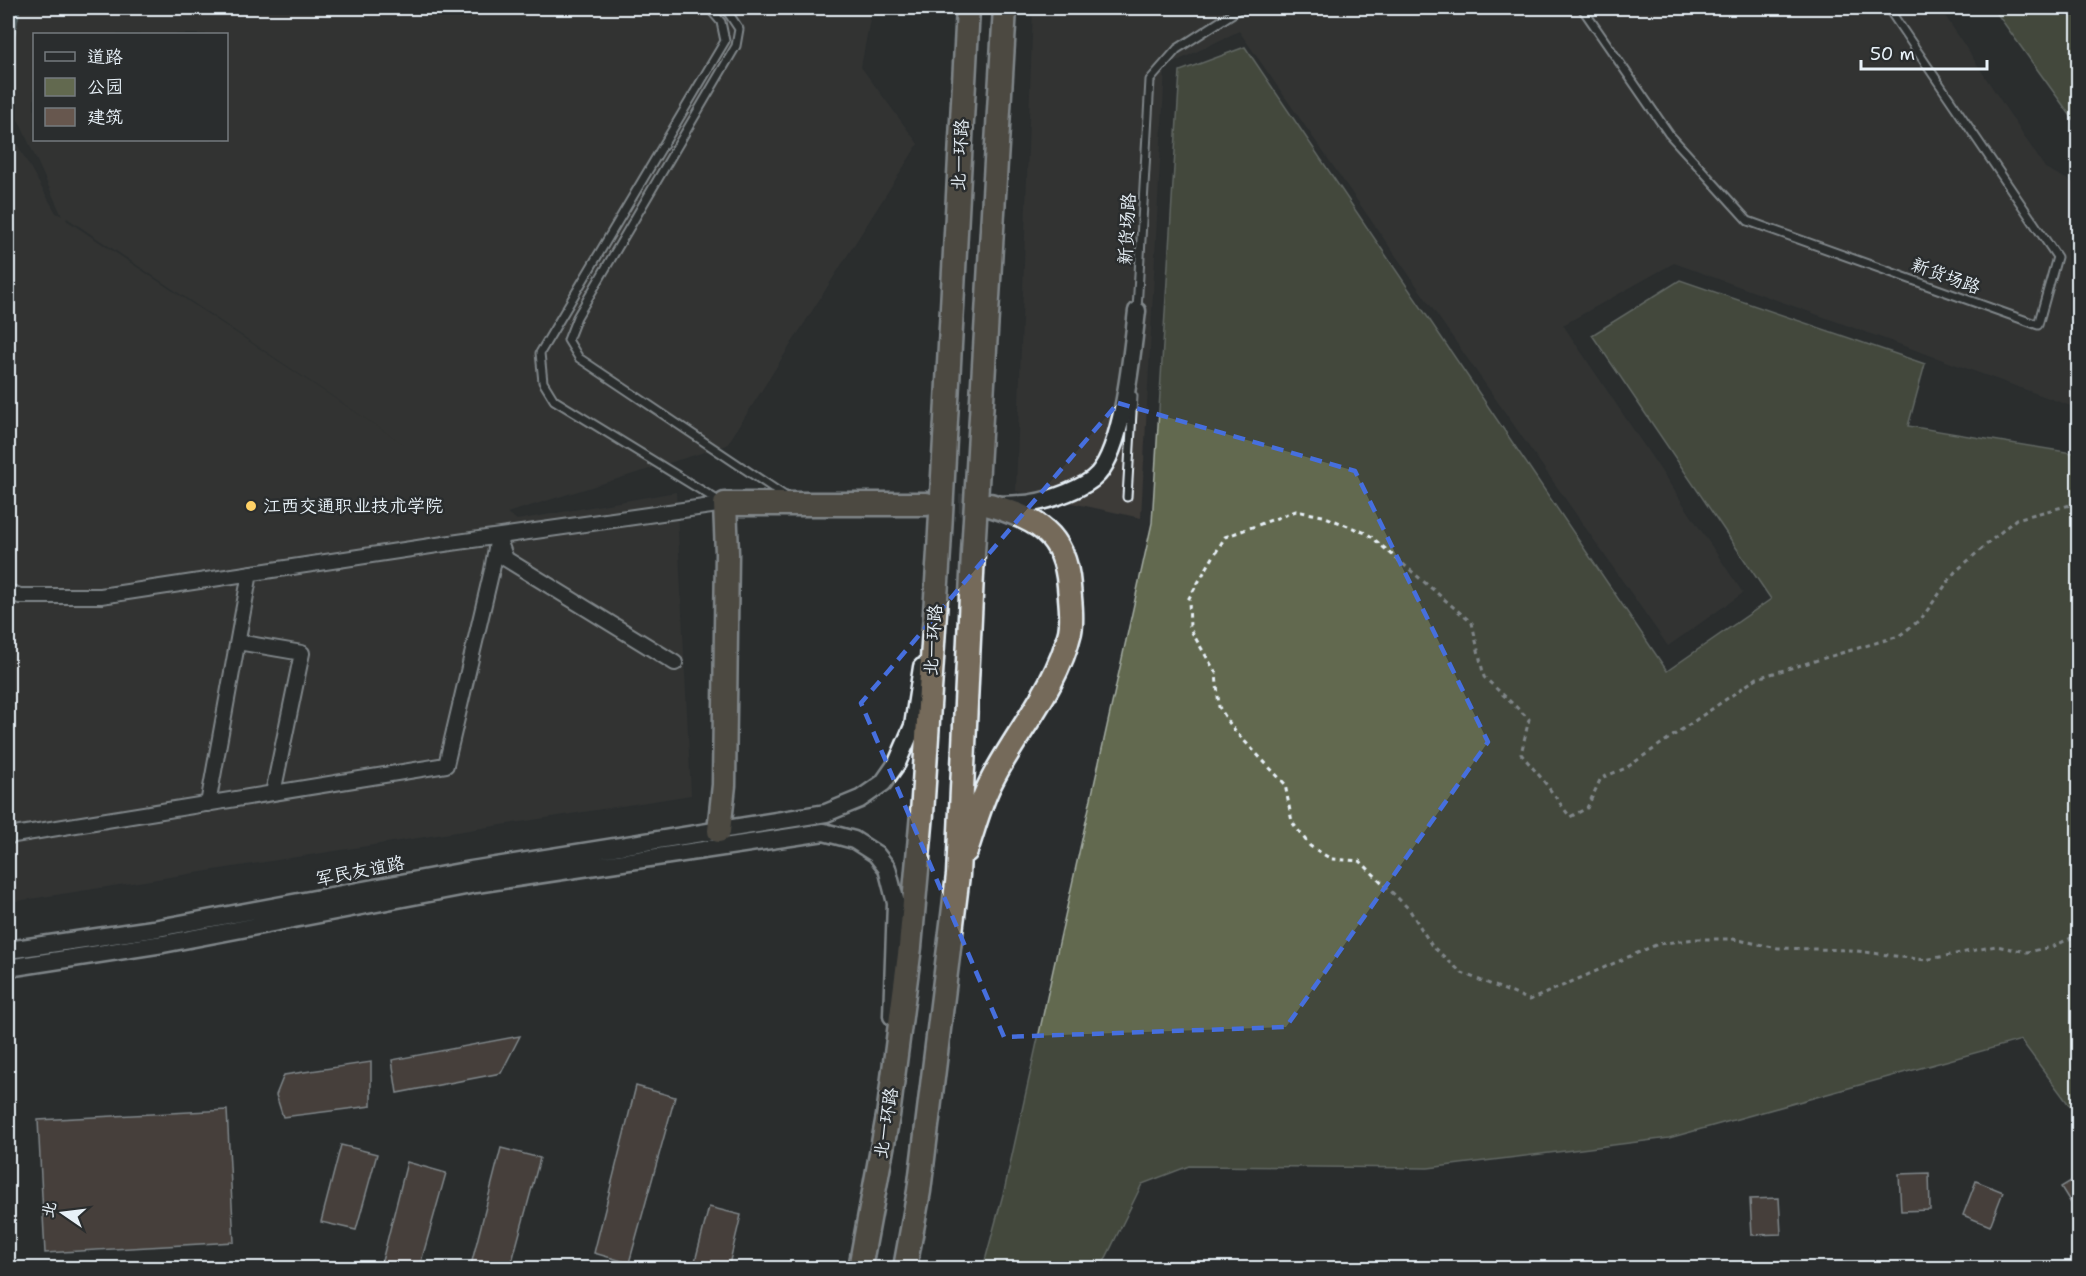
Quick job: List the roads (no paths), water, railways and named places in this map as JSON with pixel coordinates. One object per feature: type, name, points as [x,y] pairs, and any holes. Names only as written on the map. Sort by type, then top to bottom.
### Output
[{"type":"highway","name":"北一环路","points":[[860,1269],[888,1116],[910,947],[922,814],[939,551],[968,8]]},
{"type":"highway","name":"北一环路","points":[[905,1269],[919,1191],[958,875],[974,541],[1005,8]]},
{"type":"highway","points":[[718,840],[724,785],[727,553],[724,504],[926,504]]},
{"type":"highway","points":[[958,875],[990,782],[1058,667],[1070,630],[1068,567],[1055,541],[1037,523],[990,505]]},
{"type":"street","points":[[990,505],[1031,504],[1086,484],[1098,474],[1108,458],[1116,437],[1126,389],[1137,311]]},
{"type":"street","points":[[8,592],[20,596],[100,597],[724,504]]},
{"type":"street","points":[[498,537],[506,559],[675,663]]},
{"type":"street","points":[[8,836],[446,765],[498,537]]},
{"type":"street","points":[[718,840],[826,813],[861,799],[883,783],[897,763],[913,726],[939,551]]},
{"type":"street","points":[[208,804],[250,573]]},
{"type":"street","points":[[238,642],[303,654],[273,793]]},
{"type":"street","points":[[718,840],[824,832],[854,840],[876,854],[887,868],[896,903],[888,1116]]},
{"type":"street","name":"军民友谊路","points":[[8,950],[153,929],[471,870],[718,840]]},
{"type":"street","name":"军民友谊路","points":[[8,968],[164,944],[718,840]]},
{"type":"lane","points":[[709,8],[721,22],[725,41],[540,353],[543,382],[554,400],[724,504]]},
{"type":"lane","points":[[725,8],[739,29],[736,46],[577,317],[568,340],[579,358],[798,504]]},
{"type":"lane","name":"新货场路","points":[[1127,497],[1150,80],[1177,49],[1241,8]]},
{"type":"lane","name":"新货场路","points":[[1582,8],[1669,134],[1748,221],[2038,325],[2057,257],[1888,8]]},
{"type":"water","points":[[8,8],[20,8],[8,67]]},
{"type":"tunnel","points":[[926,504],[990,505]]},
{"type":"place","name":"江西交通职业技术学院","points":[[251,506]]}]
